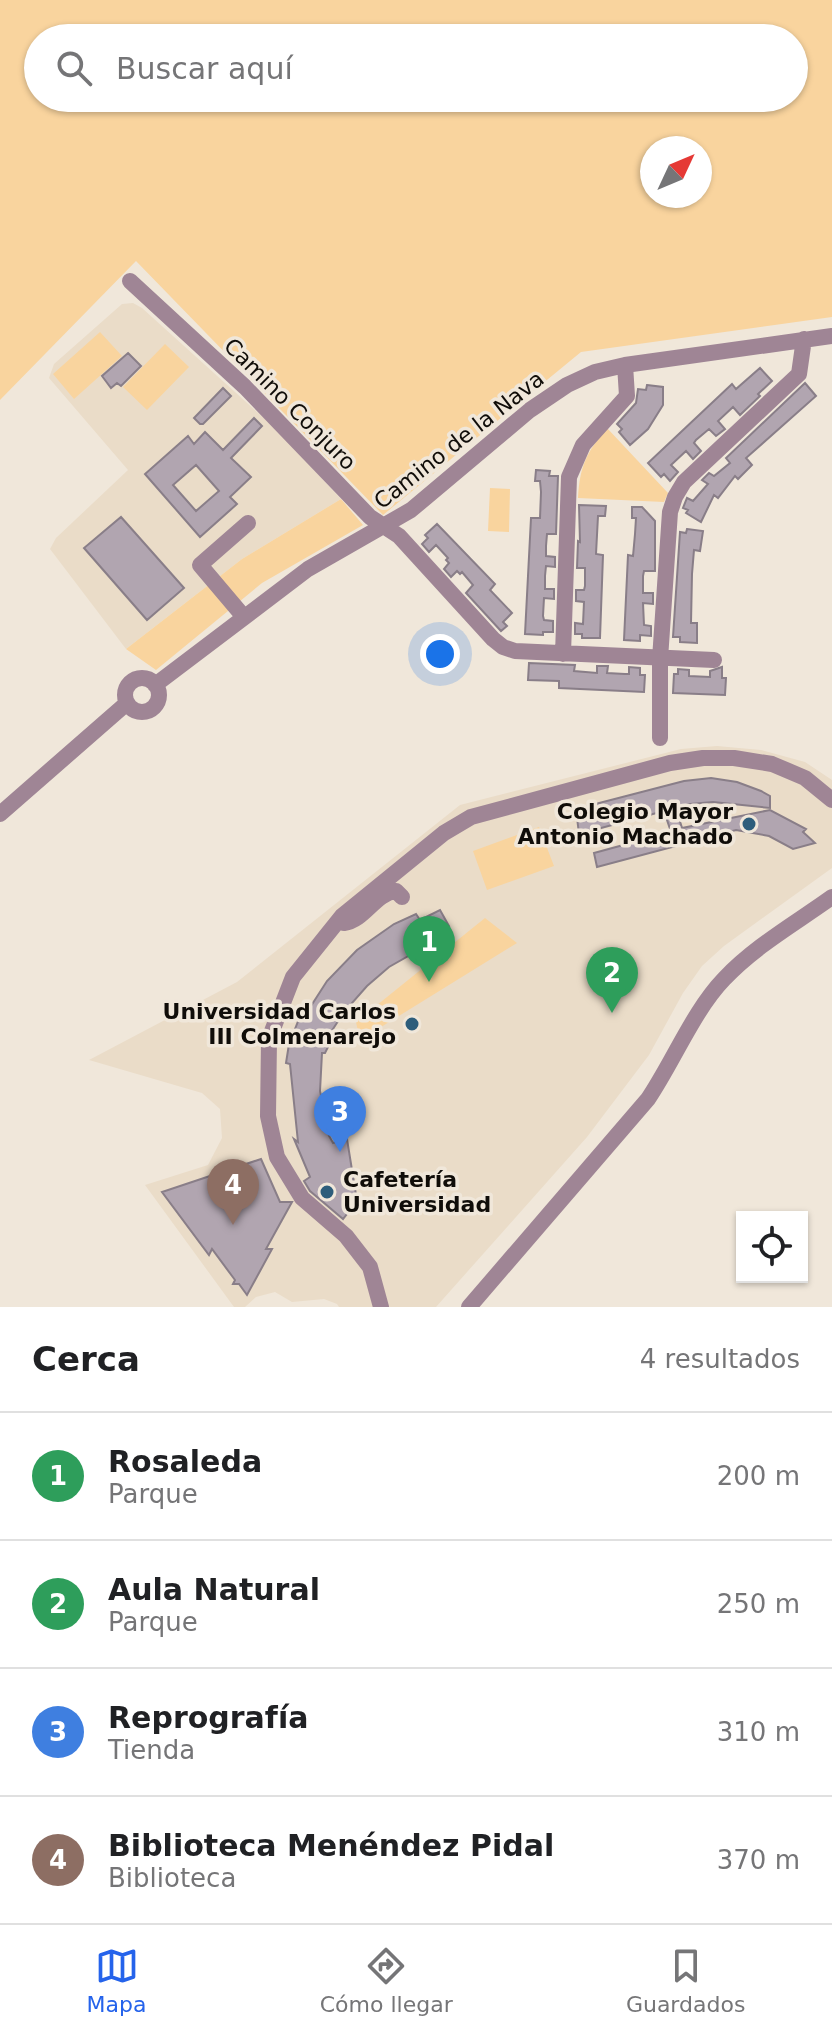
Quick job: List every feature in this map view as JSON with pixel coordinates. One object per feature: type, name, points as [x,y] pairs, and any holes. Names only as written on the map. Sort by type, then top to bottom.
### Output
[{"type":"street","name":"Camino Conjuro","points":[[130,281],[245,387],[370,517],[399,536],[503,647],[515,651],[563,654],[714,660]]},
{"type":"street","name":"Camino de la Nava","points":[[155,685],[308,569],[411,510],[530,410],[595,372],[625,365],[832,336]]},
{"type":"street","points":[[660,738],[660,659],[670,512],[675,497],[684,482],[799,374],[804,339]]},
{"type":"street","points":[[563,654],[569,477],[583,445],[627,396],[625,365]]},
{"type":"street","points":[[244,617],[200,565],[248,523]]},
{"type":"street","points":[[145,678],[155,685],[158,698],[151,709],[138,711],[127,703],[125,691],[133,680],[145,678]]},
{"type":"street","points":[[0,814],[127,703]]},
{"type":"street","points":[[381,1307],[370,1267],[346,1236],[302,1198],[277,1157],[268,1116],[269,1039],[293,977],[342,916],[444,833],[471,817],[670,763],[734,758],[772,764],[805,778],[832,800]]},
{"type":"street","points":[[342,916],[344,923],[353,922],[388,892],[396,891],[402,897]]},
{"type":"street","points":[[469,1307],[648,1099],[722,980],[747,957],[832,897]]},
{"type":"shaded area","points":[[0,0],[832,0],[832,317],[581,352],[383,515],[136,261],[0,400]]},
{"type":"shaded area","points":[[133,303],[276,429],[341,499],[242,559],[126,649],[50,549],[56,538],[128,470],[49,378],[54,364],[122,304]]},
{"type":"shaded area","points":[[100,332],[122,356],[74,399],[53,374]]},
{"type":"shaded area","points":[[165,344],[189,367],[147,410],[123,387]]},
{"type":"shaded area","points":[[607,428],[668,493],[664,502],[578,498],[585,460]]},
{"type":"shaded area","points":[[490,488],[510,489],[509,532],[488,531]]},
{"type":"shaded area","points":[[341,499],[363,525],[262,583],[156,670],[126,649],[242,559]]},
{"type":"shaded area","name":"Universidad Carlos III Colmenarejo","points":[[717,746],[761,750],[805,762],[832,780],[832,868],[724,946],[702,966],[683,993],[649,1055],[587,1137],[436,1307],[339,1307],[324,1299],[292,1302],[275,1292],[256,1297],[245,1307],[234,1307],[145,1185],[208,1165],[222,1138],[220,1109],[202,1093],[89,1060],[237,982],[460,805],[681,749]]},
{"type":"shaded area","points":[[539,827],[554,866],[487,890],[473,851]]},
{"type":"shaded area","points":[[485,918],[517,943],[360,1040],[356,1022]]},
{"type":"building","points":[[128,353],[141,366],[121,386],[117,383],[111,388],[102,376]]},
{"type":"building","points":[[760,368],[772,381],[758,394],[760,396],[740,415],[733,407],[718,421],[725,429],[716,436],[709,429],[696,440],[694,443],[701,451],[693,459],[686,451],[671,465],[678,472],[670,481],[664,474],[661,477],[648,463],[732,384],[736,389]]},
{"type":"building","points":[[805,383],[816,396],[746,458],[752,465],[738,479],[735,476],[718,498],[714,495],[701,522],[686,513],[688,510],[683,508],[687,498],[693,501],[708,484],[702,480],[709,473],[714,476],[730,463],[726,458]]},
{"type":"building","points":[[647,385],[663,387],[663,405],[648,429],[630,445],[619,432],[622,429],[617,424],[636,403],[638,389],[646,390]]},
{"type":"building","points":[[223,388],[231,396],[200,424],[194,418]]},
{"type":"building","points":[[254,418],[262,426],[231,458],[251,477],[230,497],[237,504],[200,537],[145,474],[188,436],[194,444],[205,432],[223,450]],"holes":[[[196,465],[219,491],[196,511],[173,485]]]},
{"type":"building","points":[[536,470],[550,471],[549,476],[558,476],[556,534],[547,534],[546,546],[546,556],[555,557],[555,567],[546,566],[545,576],[545,589],[554,589],[554,599],[544,598],[543,616],[544,620],[553,621],[553,632],[543,632],[543,635],[525,634],[531,518],[540,518],[541,492],[540,481],[535,481]]},
{"type":"building","points":[[579,505],[606,506],[605,516],[598,516],[596,554],[603,555],[600,638],[582,638],[582,634],[575,634],[575,623],[583,624],[584,602],[576,601],[576,590],[584,590],[585,586],[585,568],[577,568]]},
{"type":"building","points":[[632,507],[642,507],[655,521],[655,571],[644,571],[643,576],[643,593],[653,593],[653,604],[643,603],[644,625],[651,626],[651,636],[640,635],[640,641],[624,640],[628,555],[633,556],[636,518],[632,518]]},
{"type":"building","points":[[121,517],[184,588],[147,620],[84,548]]},
{"type":"building","points":[[437,524],[495,584],[490,590],[512,613],[503,622],[507,626],[501,631],[466,593],[473,585],[462,572],[457,571],[451,577],[444,569],[449,563],[448,558],[436,545],[429,552],[422,544],[428,538],[425,535]]},
{"type":"building","points":[[687,529],[703,531],[700,551],[694,550],[692,574],[691,623],[697,623],[697,643],[680,642],[680,637],[673,637],[680,532],[686,533]]},
{"type":"building","points":[[529,663],[575,665],[574,671],[597,673],[597,666],[608,666],[607,673],[625,674],[629,674],[629,667],[640,668],[640,675],[645,675],[644,692],[559,688],[559,681],[528,680]]},
{"type":"building","points":[[722,667],[722,678],[726,678],[725,695],[673,693],[674,674],[678,674],[678,669],[689,670],[689,676],[710,677],[710,671]]},
{"type":"building","name":"Colegio Mayor Antonio Machado","points":[[711,778],[737,782],[761,791],[770,796],[770,808],[713,802],[690,804],[676,808],[682,828],[770,810],[806,829],[803,832],[815,843],[793,849],[769,836],[736,830],[597,867],[594,853],[671,832],[664,811],[579,834],[576,809],[684,781]]},
{"type":"building","points":[[440,910],[449,926],[428,937],[431,943],[389,967],[367,986],[344,1012],[331,1032],[335,1033],[325,1053],[322,1053],[320,1091],[329,1136],[333,1143],[347,1139],[357,1201],[343,1219],[310,1191],[304,1181],[310,1177],[294,1139],[298,1142],[290,1064],[286,1063],[289,1044],[299,1019],[302,1020],[327,981],[357,950],[394,924],[416,914],[420,920]]},
{"type":"building","points":[[261,1159],[280,1202],[292,1202],[266,1249],[272,1249],[247,1295],[239,1284],[233,1284],[235,1280],[212,1249],[209,1255],[162,1192]]},
{"type":"place","name":"Colegio Mayor Antonio Machado","points":[[749,824]]},
{"type":"place","name":"Rosaleda","points":[[429,982]]},
{"type":"place","name":"Aula Natural","points":[[612,1013]]},
{"type":"place","name":"Universidad Carlos III Colmenarejo","points":[[412,1024]]},
{"type":"place","name":"Reprografía","points":[[340,1152]]},
{"type":"place","name":"Cafetería Universidad","points":[[327,1192]]},
{"type":"place","name":"Biblioteca Menéndez Pidal","points":[[233,1225]]}]
